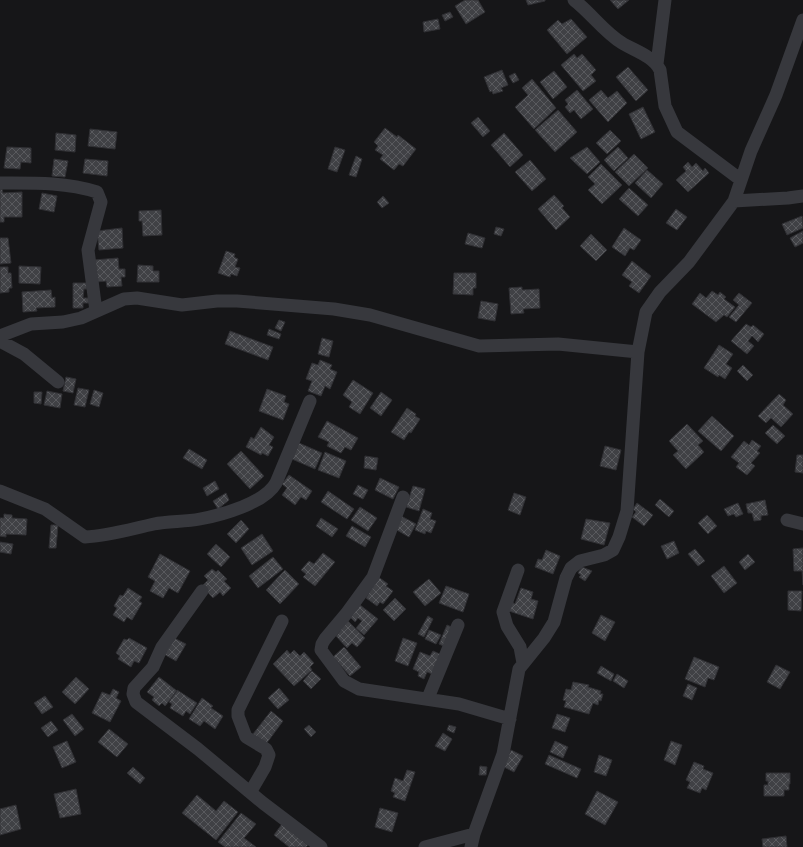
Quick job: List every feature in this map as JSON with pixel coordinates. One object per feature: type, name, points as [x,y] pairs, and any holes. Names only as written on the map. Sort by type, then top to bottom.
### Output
[{"type":"street","points":[[574,0],[600,22],[611,36],[657,64],[660,70],[665,106],[678,132],[741,180]]},
{"type":"street","points":[[657,64],[665,0]]},
{"type":"street","points":[[425,847],[473,841],[503,754],[517,675],[523,663],[544,638],[554,622],[566,578],[571,568],[580,561],[604,555],[613,550],[619,537],[627,511],[638,352],[646,312],[676,274],[689,262],[734,201],[741,180],[776,95],[803,20]]},
{"type":"street","points":[[0,183],[46,182],[77,186],[97,192],[101,202],[88,250],[96,312]]},
{"type":"street","points":[[734,201],[803,196]]},
{"type":"street","points":[[0,336],[26,325],[63,322],[81,318],[119,300],[128,298],[182,305],[217,301],[237,301],[334,309],[370,315],[480,346],[558,344],[638,352]]},
{"type":"street","points":[[0,341],[24,354],[58,382]]},
{"type":"street","points":[[0,491],[45,509],[80,535],[85,537],[107,535],[156,524],[212,516],[253,502],[271,492],[310,401]]},
{"type":"street","points":[[403,497],[373,577],[346,614],[325,639],[321,650],[344,681],[350,686],[359,689],[428,698],[459,704],[510,719]]},
{"type":"street","points":[[786,520],[803,524]]},
{"type":"street","points":[[518,570],[503,612],[507,626],[520,647],[523,663]]},
{"type":"street","points":[[202,591],[162,647],[153,667],[134,688],[133,697],[140,707],[167,725],[321,847]]},
{"type":"street","points":[[251,791],[265,767],[269,755],[266,750],[246,737],[238,716],[238,710],[282,621]]},
{"type":"street","points":[[428,698],[458,625]]},
{"type":"building","points":[[465,0],[478,0],[485,12],[466,24],[455,6]]},
{"type":"building","points":[[526,0],[545,0],[545,1],[528,5]]},
{"type":"building","points":[[610,0],[629,0],[618,9]]},
{"type":"building","points":[[450,12],[453,17],[445,21],[442,15]]},
{"type":"building","points":[[438,19],[440,29],[424,32],[423,22]]},
{"type":"building","points":[[571,19],[587,37],[567,54],[547,30],[558,20],[562,24]]},
{"type":"building","points":[[574,54],[577,58],[582,54],[596,70],[591,75],[596,81],[583,91],[561,65]]},
{"type":"building","points":[[628,67],[648,90],[636,101],[616,77]]},
{"type":"building","points":[[502,70],[508,85],[501,88],[503,91],[493,94],[492,91],[490,92],[484,77]]},
{"type":"building","points":[[554,71],[567,87],[553,99],[540,82]]},
{"type":"building","points":[[515,73],[519,80],[513,83],[509,76]]},
{"type":"building","points":[[532,79],[556,108],[534,129],[515,107],[528,95],[522,88]]},
{"type":"building","points":[[577,90],[593,109],[581,119],[574,110],[570,113],[565,107],[568,104],[565,100]]},
{"type":"building","points":[[601,90],[608,98],[617,91],[627,103],[608,122],[589,100]]},
{"type":"building","points":[[643,107],[655,132],[641,139],[629,114]]},
{"type":"building","points":[[558,110],[577,132],[555,152],[535,130]]},
{"type":"building","points":[[478,117],[490,131],[483,137],[471,123]]},
{"type":"building","points":[[385,128],[397,137],[398,135],[416,149],[403,166],[399,164],[394,170],[380,159],[383,155],[375,150],[378,146],[374,142]]},
{"type":"building","points":[[90,129],[117,132],[115,149],[88,146]]},
{"type":"building","points":[[610,130],[621,141],[607,154],[596,143]]},
{"type":"building","points":[[56,133],[76,135],[75,152],[55,150]]},
{"type":"building","points":[[504,133],[523,155],[510,167],[491,145]]},
{"type":"building","points":[[7,147],[31,148],[31,163],[21,162],[20,169],[4,168]]},
{"type":"building","points":[[335,147],[345,150],[337,172],[328,169]]},
{"type":"building","points":[[587,147],[600,162],[587,174],[570,158]]},
{"type":"building","points":[[618,147],[628,158],[614,171],[604,160]]},
{"type":"building","points":[[634,154],[648,168],[629,186],[615,172]]},
{"type":"building","points":[[356,156],[362,159],[356,177],[349,175]]},
{"type":"building","points":[[54,159],[68,161],[65,177],[52,176]]},
{"type":"building","points":[[85,159],[108,161],[107,176],[83,173]]},
{"type":"building","points":[[530,160],[546,179],[532,191],[515,172]]},
{"type":"building","points":[[688,162],[692,167],[696,163],[703,171],[705,168],[709,173],[688,192],[676,180],[686,171],[683,167]]},
{"type":"building","points":[[601,164],[622,185],[602,204],[588,190],[595,184],[588,177]]},
{"type":"building","points":[[647,170],[663,184],[651,198],[635,183]]},
{"type":"building","points":[[629,188],[648,205],[638,216],[619,199]]},
{"type":"building","points":[[0,189],[2,189],[3,193],[22,192],[22,217],[4,217],[4,222],[0,222]]},
{"type":"building","points":[[42,193],[57,196],[54,212],[39,209]]},
{"type":"building","points":[[554,195],[564,206],[562,208],[570,217],[556,230],[538,209]]},
{"type":"building","points":[[383,196],[389,203],[382,208],[377,202]]},
{"type":"building","points":[[676,209],[687,217],[677,230],[666,223]]},
{"type":"building","points":[[161,210],[162,235],[143,236],[142,221],[139,221],[139,211]]},
{"type":"building","points":[[802,216],[803,228],[787,235],[782,224]]},
{"type":"building","points":[[496,227],[504,229],[501,236],[494,234]]},
{"type":"building","points":[[122,228],[123,248],[99,250],[97,231]]},
{"type":"building","points":[[624,228],[641,240],[634,250],[630,248],[625,256],[612,247]]},
{"type":"building","points":[[803,231],[803,243],[795,247],[790,238]]},
{"type":"building","points":[[468,233],[485,238],[482,248],[465,244]]},
{"type":"building","points":[[591,234],[607,250],[596,261],[580,246]]},
{"type":"building","points":[[0,238],[8,238],[11,263],[0,264]]},
{"type":"building","points":[[226,251],[235,254],[234,257],[238,259],[235,267],[240,268],[237,276],[231,274],[230,277],[218,273]]},
{"type":"building","points":[[118,258],[119,269],[125,269],[125,277],[121,277],[122,286],[107,287],[106,281],[96,282],[94,260]]},
{"type":"building","points":[[632,261],[651,276],[639,293],[629,286],[632,282],[622,275]]},
{"type":"building","points":[[138,265],[153,266],[153,271],[159,271],[159,282],[137,282]]},
{"type":"building","points":[[19,266],[41,267],[40,284],[19,283]]},
{"type":"building","points":[[0,267],[8,267],[8,273],[11,273],[12,288],[9,288],[9,292],[0,293]]},
{"type":"building","points":[[454,273],[476,273],[476,288],[473,288],[473,295],[453,294]]},
{"type":"building","points":[[73,283],[87,283],[87,289],[84,289],[83,298],[90,298],[90,303],[83,303],[83,308],[73,308]]},
{"type":"building","points":[[522,287],[522,290],[539,289],[540,308],[523,309],[524,313],[511,314],[509,288]]},
{"type":"building","points":[[51,290],[52,298],[55,297],[55,307],[36,308],[37,311],[23,312],[22,292]]},
{"type":"building","points":[[712,291],[718,295],[720,292],[726,297],[724,299],[735,307],[727,317],[724,315],[716,322],[692,304],[700,293],[706,298]]},
{"type":"building","points":[[739,293],[752,303],[736,322],[729,317],[739,305],[733,300]]},
{"type":"building","points":[[481,301],[498,304],[495,321],[478,318]]},
{"type":"building","points":[[279,320],[285,322],[281,331],[275,328]]},
{"type":"building","points":[[746,324],[751,327],[753,325],[764,334],[758,342],[752,336],[748,341],[754,346],[747,354],[731,341]]},
{"type":"building","points":[[269,329],[281,334],[279,339],[267,335]]},
{"type":"building","points":[[230,331],[273,347],[268,360],[225,344]]},
{"type":"building","points":[[322,338],[333,341],[329,357],[318,354]]},
{"type":"building","points":[[719,345],[733,354],[726,364],[732,368],[725,379],[719,375],[718,377],[704,368]]},
{"type":"building","points":[[320,360],[332,365],[330,369],[337,372],[330,389],[325,386],[321,396],[308,391],[312,381],[306,379],[312,363],[318,365]]},
{"type":"building","points":[[743,365],[753,375],[747,381],[737,371]]},
{"type":"building","points":[[66,377],[76,379],[73,393],[63,391]]},
{"type":"building","points":[[353,380],[373,393],[360,414],[349,407],[352,402],[343,395]]},
{"type":"building","points":[[78,388],[89,390],[85,407],[74,405]]},
{"type":"building","points":[[267,389],[286,396],[284,402],[289,404],[283,420],[259,411]]},
{"type":"building","points":[[94,390],[103,393],[99,407],[90,404]]},
{"type":"building","points":[[47,391],[62,394],[60,408],[44,405]]},
{"type":"building","points":[[34,392],[42,392],[41,404],[34,403]]},
{"type":"building","points":[[381,392],[392,400],[381,416],[370,408]]},
{"type":"building","points":[[779,394],[786,400],[783,405],[793,414],[781,427],[771,418],[766,423],[758,416]]},
{"type":"building","points":[[407,408],[416,414],[415,416],[420,419],[411,433],[409,432],[404,440],[391,432]]},
{"type":"building","points":[[712,416],[734,436],[721,451],[698,431]]},
{"type":"building","points":[[327,421],[358,438],[351,450],[345,447],[341,453],[327,446],[329,442],[318,437]]},
{"type":"building","points":[[687,424],[703,441],[698,445],[704,452],[686,469],[673,455],[678,451],[669,441]]},
{"type":"building","points":[[773,425],[785,436],[777,444],[765,433]]},
{"type":"building","points":[[261,427],[274,437],[269,445],[273,447],[268,456],[262,453],[261,455],[246,447],[251,437],[254,439]]},
{"type":"building","points":[[752,440],[761,446],[757,451],[760,453],[751,463],[755,466],[747,475],[736,467],[739,463],[731,457],[744,441],[749,445]]},
{"type":"building","points":[[299,443],[322,453],[315,469],[292,459]]},
{"type":"building","points":[[605,446],[621,450],[616,470],[600,466]]},
{"type":"building","points":[[189,449],[207,460],[202,469],[183,458]]},
{"type":"building","points":[[241,451],[264,476],[250,489],[227,464]]},
{"type":"building","points":[[325,452],[346,461],[339,478],[318,470]]},
{"type":"building","points":[[797,455],[803,455],[803,473],[795,472]]},
{"type":"building","points":[[365,456],[378,458],[376,470],[364,468]]},
{"type":"building","points":[[289,475],[312,491],[306,500],[301,497],[295,505],[282,495],[287,488],[282,484]]},
{"type":"building","points":[[380,478],[399,487],[393,499],[375,490]]},
{"type":"building","points":[[215,481],[219,489],[207,496],[203,488]]},
{"type":"building","points":[[358,485],[368,490],[363,499],[353,494]]},
{"type":"building","points":[[413,486],[425,489],[419,511],[406,507]]},
{"type":"building","points":[[328,491],[354,509],[347,519],[321,502]]},
{"type":"building","points":[[226,493],[229,500],[218,509],[213,501]]},
{"type":"building","points":[[514,493],[526,497],[520,515],[508,510]]},
{"type":"building","points":[[660,499],[674,511],[669,517],[655,505]]},
{"type":"building","points":[[765,500],[768,515],[761,516],[761,520],[754,521],[752,513],[748,513],[746,504]]},
{"type":"building","points":[[637,503],[653,515],[644,526],[632,517],[636,512],[633,509]]},
{"type":"building","points":[[738,503],[743,514],[736,517],[734,514],[728,516],[724,509]]},
{"type":"building","points":[[360,507],[377,518],[368,531],[351,520]]},
{"type":"building","points":[[423,509],[432,513],[430,519],[436,521],[431,533],[426,531],[425,534],[415,530]]},
{"type":"building","points":[[4,514],[12,515],[12,518],[27,519],[26,535],[6,534],[6,537],[0,536],[0,518],[4,518]]},
{"type":"building","points":[[707,515],[717,526],[708,534],[698,523]]},
{"type":"building","points":[[401,516],[416,524],[409,537],[395,529]]},
{"type":"building","points":[[321,518],[338,529],[332,537],[316,526]]},
{"type":"building","points":[[586,519],[610,523],[604,545],[581,539]]},
{"type":"building","points":[[241,520],[249,529],[236,543],[227,534]]},
{"type":"building","points":[[51,525],[58,525],[56,548],[49,548]]},
{"type":"building","points":[[352,526],[371,537],[365,547],[346,536]]},
{"type":"building","points":[[262,534],[273,551],[252,565],[241,548]]},
{"type":"building","points":[[674,541],[679,553],[667,559],[661,546]]},
{"type":"building","points":[[0,542],[13,544],[11,554],[0,552]]},
{"type":"building","points":[[216,544],[230,557],[221,567],[207,554]]},
{"type":"building","points":[[803,548],[803,585],[802,571],[794,571],[793,549]]},
{"type":"building","points":[[695,549],[705,561],[698,566],[688,554]]},
{"type":"building","points":[[546,550],[560,556],[553,574],[535,567],[538,559],[542,560]]},
{"type":"building","points":[[323,553],[335,562],[315,586],[303,577],[306,574],[301,570],[309,561],[314,564]]},
{"type":"building","points":[[160,554],[190,571],[178,593],[169,588],[163,598],[150,591],[155,581],[148,577]]},
{"type":"building","points":[[748,554],[755,562],[745,570],[739,562]]},
{"type":"building","points":[[273,557],[283,569],[258,588],[249,576]]},
{"type":"building","points":[[724,566],[737,583],[724,593],[711,576]]},
{"type":"building","points":[[582,567],[592,571],[585,581],[579,577],[581,575],[578,573]]},
{"type":"building","points":[[212,569],[216,572],[218,570],[227,579],[224,581],[231,588],[223,596],[220,592],[213,598],[202,586],[208,580],[204,576]]},
{"type":"building","points":[[285,570],[299,584],[280,604],[266,590]]},
{"type":"building","points":[[377,576],[388,584],[386,586],[393,591],[383,604],[380,602],[377,606],[366,598]]},
{"type":"building","points":[[429,579],[441,593],[425,606],[413,592]]},
{"type":"building","points":[[446,586],[469,594],[463,612],[439,603]]},
{"type":"building","points":[[128,588],[142,597],[139,601],[142,603],[132,620],[127,617],[124,622],[113,615],[117,608],[114,606],[120,595],[123,596]]},
{"type":"building","points":[[521,588],[533,592],[531,599],[538,601],[533,619],[509,611],[512,602],[515,604]]},
{"type":"building","points":[[788,591],[802,591],[801,611],[788,610]]},
{"type":"building","points":[[395,598],[406,609],[394,621],[383,610]]},
{"type":"building","points":[[360,605],[378,619],[364,635],[356,628],[362,621],[358,618],[355,622],[350,617]]},
{"type":"building","points":[[601,615],[615,622],[605,641],[592,633]]},
{"type":"building","points":[[428,616],[433,619],[424,637],[418,634]]},
{"type":"building","points":[[346,619],[365,638],[357,647],[352,643],[347,648],[336,636],[340,631],[337,628]]},
{"type":"building","points":[[447,625],[456,629],[448,648],[439,644]]},
{"type":"building","points":[[429,630],[441,635],[436,644],[425,639]]},
{"type":"building","points":[[172,637],[186,644],[176,661],[162,653]]},
{"type":"building","points":[[129,638],[147,648],[139,663],[134,661],[131,667],[118,659],[120,656],[116,653],[124,639],[127,640]]},
{"type":"building","points":[[403,638],[417,643],[408,666],[395,661]]},
{"type":"building","points":[[344,647],[361,667],[350,676],[333,657]]},
{"type":"building","points":[[287,650],[290,654],[294,650],[300,656],[304,652],[314,663],[310,667],[312,670],[294,686],[273,664]]},
{"type":"building","points":[[433,651],[444,656],[435,675],[427,672],[424,679],[418,676],[419,672],[413,669],[420,652],[430,656]]},
{"type":"building","points":[[694,657],[719,667],[714,680],[708,678],[705,687],[685,679]]},
{"type":"building","points":[[776,665],[790,672],[780,689],[767,682]]},
{"type":"building","points":[[601,666],[614,674],[611,681],[597,673]]},
{"type":"building","points":[[312,671],[321,679],[311,689],[303,681]]},
{"type":"building","points":[[617,674],[628,681],[624,688],[613,681]]},
{"type":"building","points":[[76,677],[89,689],[75,704],[62,692]]},
{"type":"building","points":[[159,677],[177,691],[165,706],[162,703],[159,706],[152,700],[154,697],[147,692]]},
{"type":"building","points":[[573,682],[589,685],[588,687],[601,691],[600,694],[603,694],[598,705],[593,703],[589,714],[564,707],[566,701],[563,700],[566,689],[571,690]]},
{"type":"building","points":[[688,684],[697,688],[692,700],[683,696]]},
{"type":"building","points":[[279,688],[289,700],[278,709],[268,698]]},
{"type":"building","points":[[113,689],[119,692],[116,698],[121,701],[110,722],[92,713],[102,692],[110,695]]},
{"type":"building","points":[[177,690],[197,703],[190,714],[186,711],[183,716],[170,708],[172,704],[169,702]]},
{"type":"building","points":[[45,696],[53,707],[42,714],[34,703]]},
{"type":"building","points":[[202,698],[213,706],[211,708],[223,716],[215,729],[204,721],[200,726],[189,719]]},
{"type":"building","points":[[271,711],[283,721],[266,744],[253,734]]},
{"type":"building","points":[[72,714],[84,729],[75,736],[63,720]]},
{"type":"building","points":[[557,714],[570,718],[565,732],[552,728]]},
{"type":"building","points":[[51,721],[58,730],[48,737],[41,728]]},
{"type":"building","points":[[309,725],[316,732],[311,737],[304,729]]},
{"type":"building","points":[[449,725],[456,727],[454,733],[447,730]]},
{"type":"building","points":[[109,729],[128,744],[117,757],[98,742]]},
{"type":"building","points":[[443,733],[452,739],[445,751],[435,746]]},
{"type":"building","points":[[67,741],[76,762],[62,768],[53,747]]},
{"type":"building","points":[[555,741],[568,747],[563,758],[550,752]]},
{"type":"building","points":[[671,741],[682,745],[675,765],[664,760]]},
{"type":"building","points":[[511,750],[523,756],[514,772],[502,766]]},
{"type":"building","points":[[549,755],[581,769],[577,778],[545,764]]},
{"type":"building","points":[[599,755],[612,760],[606,776],[594,772]]},
{"type":"building","points":[[694,762],[704,766],[703,769],[713,773],[706,790],[702,788],[700,793],[687,788],[690,782],[686,780]]},
{"type":"building","points":[[480,766],[487,767],[486,775],[479,775]]},
{"type":"building","points":[[133,767],[145,778],[140,784],[127,773]]},
{"type":"building","points":[[407,770],[415,772],[405,801],[393,797],[395,793],[391,791],[395,778],[403,781]]},
{"type":"building","points":[[766,773],[790,773],[789,790],[784,790],[784,796],[764,796],[764,785],[768,785],[768,781],[766,781]]},
{"type":"building","points":[[76,789],[81,814],[60,818],[54,794]]},
{"type":"building","points":[[597,791],[618,802],[605,825],[585,814]]},
{"type":"building","points":[[197,795],[216,811],[224,801],[238,812],[216,840],[182,813]]},
{"type":"building","points":[[16,805],[21,829],[0,835],[0,809]]},
{"type":"building","points":[[380,808],[398,813],[392,832],[375,827]]},
{"type":"building","points":[[241,813],[256,824],[244,838],[256,847],[225,847],[218,842]]},
{"type":"building","points":[[282,824],[308,845],[306,847],[289,847],[274,835]]},
{"type":"building","points":[[786,836],[787,847],[763,847],[762,839]]}]
